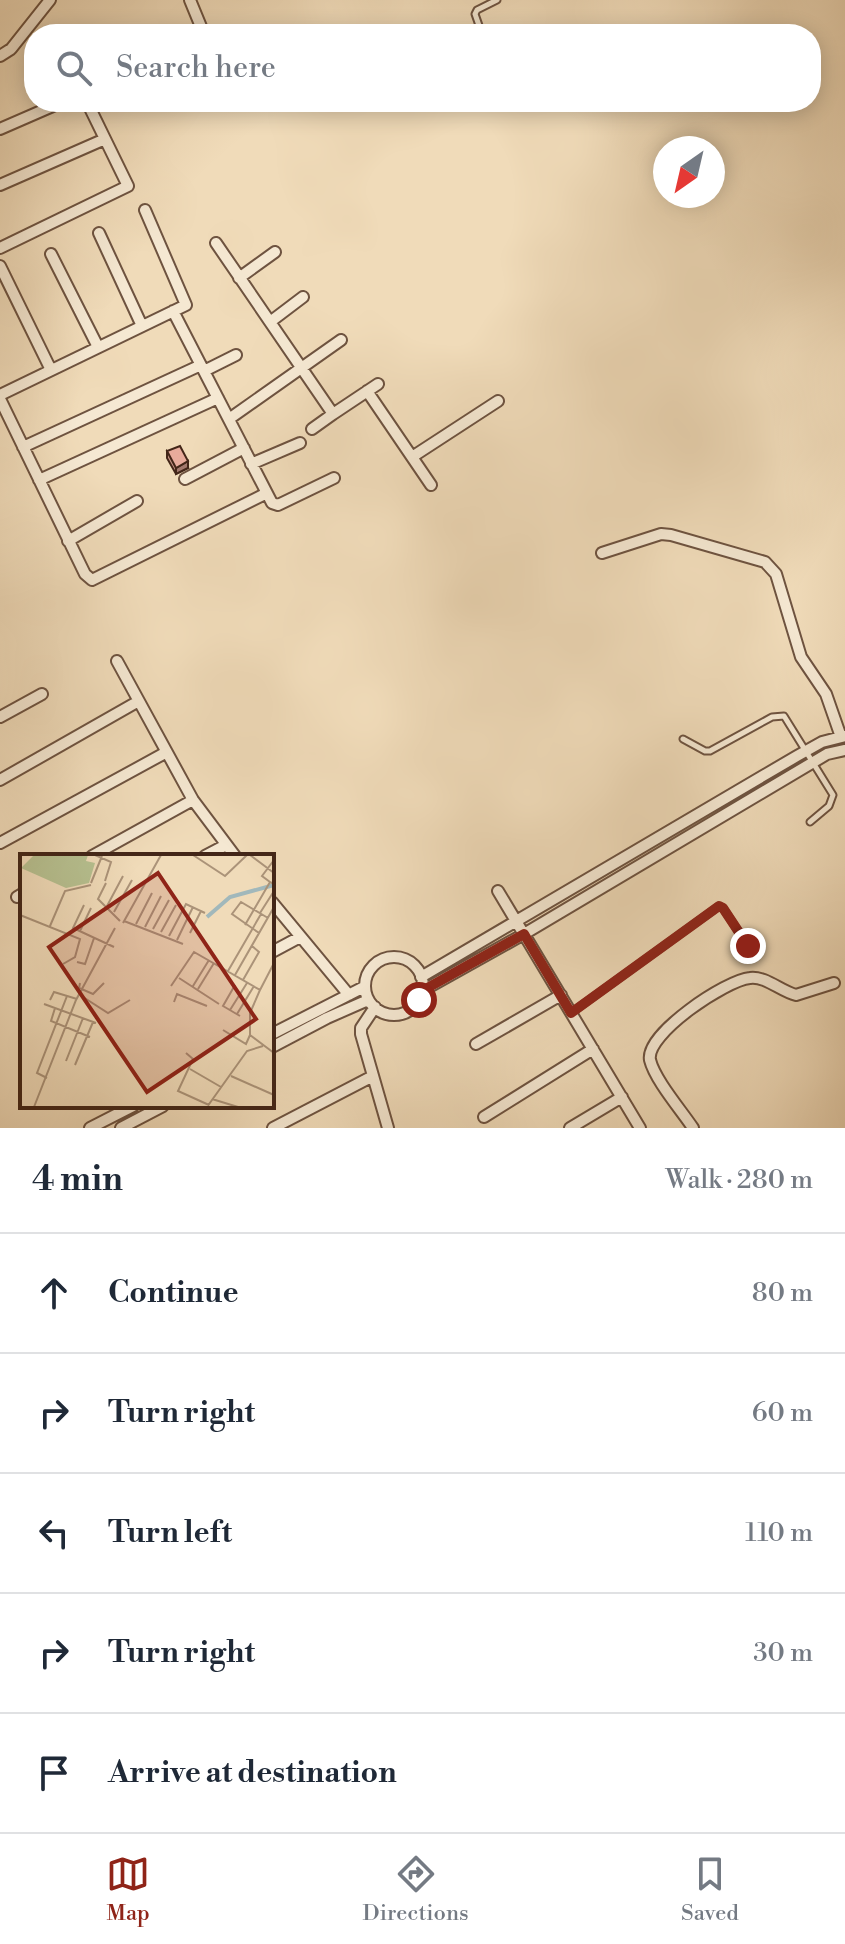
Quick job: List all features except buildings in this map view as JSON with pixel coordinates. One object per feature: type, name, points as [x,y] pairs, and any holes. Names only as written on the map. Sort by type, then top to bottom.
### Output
[{"type":"street","points":[[31,24],[50,0]]},
{"type":"street","points":[[190,0],[200,24]]},
{"type":"street","points":[[0,56],[11,49],[24,33]]},
{"type":"street","points":[[0,129],[39,112]]},
{"type":"street","points":[[0,248],[128,186],[92,112]]},
{"type":"street","points":[[0,185],[105,139]]},
{"type":"street","points":[[145,210],[186,305],[0,397],[85,574],[95,581],[265,494]]},
{"type":"street","points":[[99,233],[142,326]]},
{"type":"street","points":[[216,243],[333,414]]},
{"type":"street","points":[[239,278],[275,252]]},
{"type":"street","points":[[51,254],[98,347]]},
{"type":"street","points":[[0,266],[51,370]]},
{"type":"street","points":[[270,322],[303,297]]},
{"type":"street","points":[[173,311],[272,503],[278,505],[334,478]]},
{"type":"street","points":[[229,419],[341,340]]},
{"type":"street","points":[[23,447],[236,355]]},
{"type":"street","points":[[312,429],[378,384]]},
{"type":"street","points":[[367,391],[431,485]]},
{"type":"street","points":[[39,480],[218,398]]},
{"type":"street","points":[[412,457],[498,401]]},
{"type":"street","points":[[251,464],[300,443]]},
{"type":"street","points":[[185,479],[244,448]]},
{"type":"street","points":[[68,541],[137,501]]},
{"type":"street","points":[[421,977],[805,751],[843,737],[826,694],[801,657],[776,574],[765,562],[661,534],[602,553]]},
{"type":"street","points":[[117,661],[193,800],[233,854]]},
{"type":"street","points":[[0,717],[42,694]]},
{"type":"street","points":[[0,780],[137,702]]},
{"type":"street","points":[[422,991],[827,754],[845,750]]},
{"type":"street","points":[[0,843],[165,753]]},
{"type":"street","points":[[96,854],[193,800]]},
{"type":"street","points":[[209,854],[226,845]]},
{"type":"street","points":[[498,891],[640,1128]]},
{"type":"street","points":[[274,904],[349,995]]},
{"type":"street","points":[[274,951],[300,937]]},
{"type":"street","points":[[391,957],[408,961],[421,977],[422,991],[414,1007],[406,1012],[387,1014],[372,1004],[364,987],[369,969],[391,957]]},
{"type":"street","points":[[693,1128],[659,1078],[650,1058],[652,1045],[668,1027],[739,980],[760,978],[796,995],[834,983]]},
{"type":"street","points":[[274,1033],[364,987]]},
{"type":"street","points":[[476,1044],[561,995]]},
{"type":"street","points":[[274,1046],[327,1018],[372,1004]]},
{"type":"street","points":[[372,1004],[361,1028],[388,1128]]},
{"type":"street","points":[[484,1117],[593,1049]]},
{"type":"street","points":[[273,1128],[373,1076]]},
{"type":"street","points":[[570,1128],[622,1097]]},
{"type":"street","points":[[90,1128],[129,1108]]},
{"type":"street","points":[[121,1128],[159,1108]]},
{"type":"lane","points":[[478,24],[475,12],[497,0]]},
{"type":"lane","points":[[683,739],[710,751],[777,715],[787,719],[833,795],[829,806],[810,822]]},
{"type":"lane","points":[[571,1013],[719,906],[748,946]]},
{"type":"route","points":[[419,1000],[422,991],[524,934],[571,1013],[719,906],[748,946]]}]
